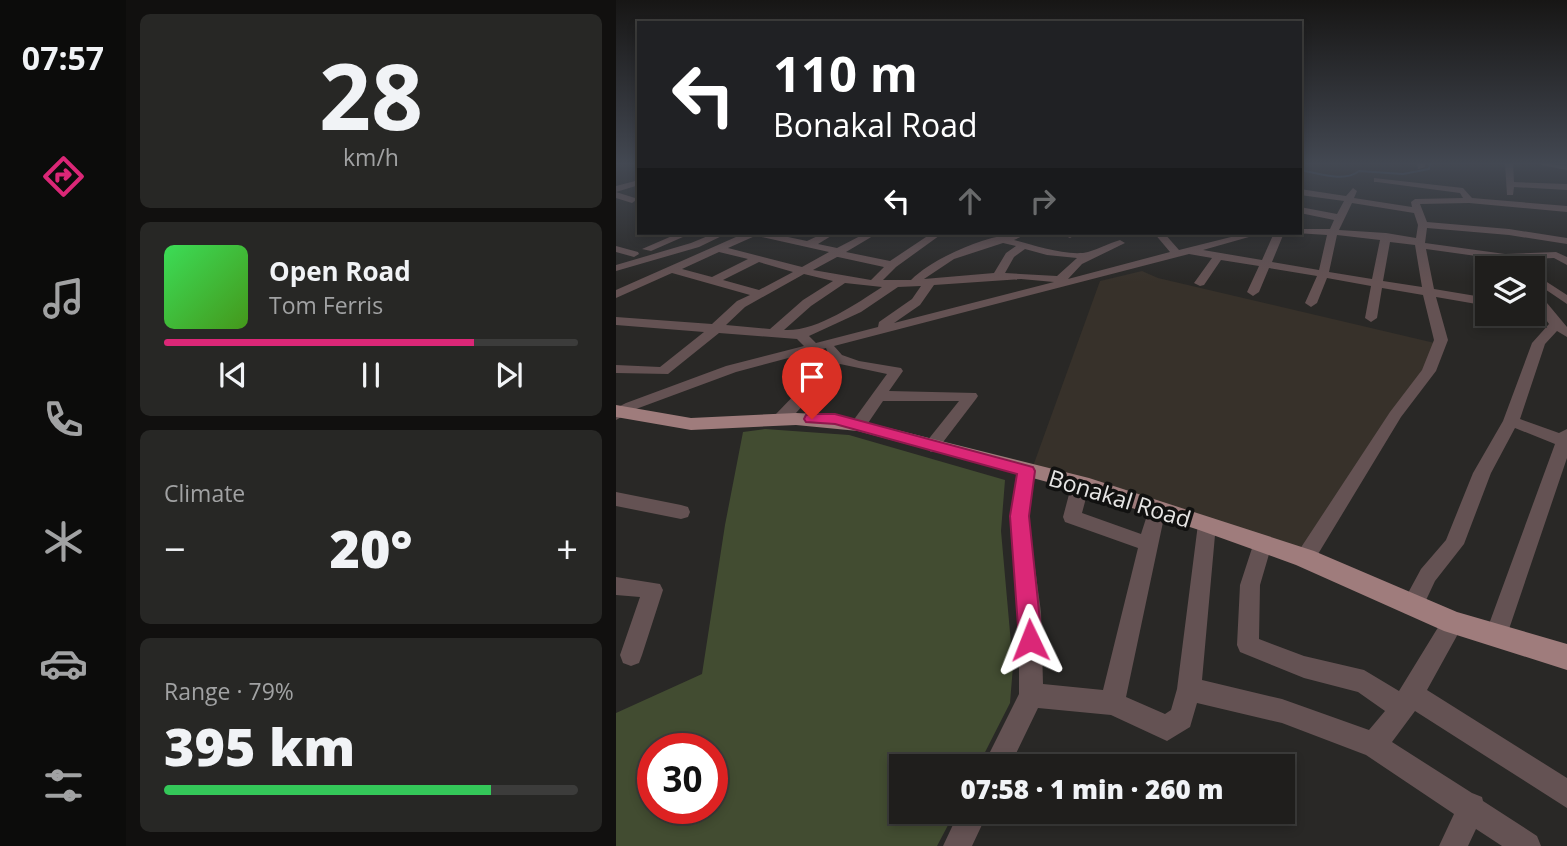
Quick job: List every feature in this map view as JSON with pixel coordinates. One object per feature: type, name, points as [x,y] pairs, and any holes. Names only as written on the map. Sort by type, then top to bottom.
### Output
[{"type":"main road","name":"Bonakal Road","points":[[618,412],[690,424],[835,419],[1026,471],[1081,483],[1305,558],[1452,624],[1567,657]]},
{"type":"street","points":[[1311,303],[1323,275],[1334,230],[1348,202]]},
{"type":"street","points":[[1378,202],[1415,210]]},
{"type":"street","points":[[1305,558],[1395,415],[1429,371],[1441,340],[1428,290],[1421,244],[1423,225],[1415,210],[1415,202]]},
{"type":"street","points":[[1502,202],[1567,209]]},
{"type":"street","points":[[1531,226],[1533,206]]},
{"type":"street","points":[[1302,211],[1341,218]]},
{"type":"street","points":[[1302,224],[1499,256]]},
{"type":"street","points":[[1423,225],[1531,226],[1567,241]]},
{"type":"street","points":[[1302,232],[1334,230]]},
{"type":"street","points":[[616,266],[634,254],[682,235]]},
{"type":"street","points":[[616,266],[695,245],[718,235]]},
{"type":"street","points":[[616,294],[750,235]]},
{"type":"street","points":[[764,235],[811,243],[839,253],[892,265]]},
{"type":"street","points":[[782,239],[789,235]]},
{"type":"street","points":[[811,243],[827,235]]},
{"type":"street","points":[[616,369],[663,371],[714,330],[741,304],[870,235]]},
{"type":"street","points":[[874,283],[892,265],[935,235]]},
{"type":"street","points":[[914,283],[925,270],[941,261],[1018,235]]},
{"type":"street","points":[[1161,235],[1177,254]]},
{"type":"street","points":[[1195,250],[1198,235]]},
{"type":"street","points":[[869,334],[1065,280],[1195,250],[1244,235]]},
{"type":"street","points":[[1254,292],[1278,235]]},
{"type":"street","points":[[1371,318],[1386,236]]},
{"type":"street","points":[[1069,237],[1083,248],[1086,257]]},
{"type":"street","points":[[1004,240],[1023,247],[1086,257]]},
{"type":"street","points":[[1065,280],[1064,271],[1107,245],[1120,243]]},
{"type":"street","points":[[997,277],[1010,255],[1023,247]]},
{"type":"street","points":[[717,248],[844,279],[874,283],[997,277],[1065,280]]},
{"type":"street","points":[[616,249],[634,254]]},
{"type":"street","points":[[1195,250],[1218,257],[1475,299]]},
{"type":"street","points":[[1530,256],[1556,255],[1567,262]]},
{"type":"street","points":[[1200,283],[1218,257]]},
{"type":"street","points":[[713,281],[759,258]]},
{"type":"street","points":[[670,270],[761,294]]},
{"type":"street","points":[[772,334],[807,303],[844,279]]},
{"type":"street","points":[[781,419],[833,351],[869,334],[915,302],[930,282]]},
{"type":"street","points":[[616,321],[801,335],[856,309],[895,284]]},
{"type":"street","points":[[1545,284],[1567,300]]},
{"type":"street","points":[[1412,606],[1428,575],[1454,544],[1482,472],[1511,421],[1539,343],[1562,328],[1545,307]]},
{"type":"street","points":[[801,335],[813,348]]},
{"type":"street","points":[[618,412],[713,374],[813,348],[833,351],[857,365],[896,371],[858,425]]},
{"type":"street","points":[[879,396],[971,396],[930,446]]},
{"type":"street","points":[[1496,635],[1566,439],[1511,421]]},
{"type":"street","points":[[1002,754],[1031,695],[1030,612],[1020,516],[1026,471]]},
{"type":"street","points":[[1081,483],[1072,517],[1149,544]]},
{"type":"street","points":[[616,499],[681,512]]},
{"type":"street","points":[[1112,703],[1157,508]]},
{"type":"street","points":[[1031,695],[1112,703],[1167,728],[1181,719],[1189,689],[1207,524]]},
{"type":"street","points":[[1262,544],[1250,585],[1248,645],[1304,667],[1364,682],[1407,701],[1567,794]]},
{"type":"street","points":[[616,586],[653,590],[631,655]]},
{"type":"street","points":[[1374,745],[1407,701],[1452,624]]},
{"type":"street","points":[[1189,689],[1282,711],[1374,745],[1447,794],[1472,807],[1527,846]]},
{"type":"street","points":[[1453,846],[1472,807]]},
{"type":"street","points":[[957,846],[968,824]]},
{"type":"shaded area","points":[[1142,271],[1158,278],[1439,344],[1306,556],[1032,469],[1100,281]]},
{"type":"green space","points":[[765,429],[849,435],[1005,480],[1001,531],[1013,666],[1010,703],[984,754],[889,754],[889,824],[949,824],[937,846],[616,846],[616,713],[702,674],[725,525],[743,432]]},
{"type":"route","points":[[812,419],[835,419],[1026,471],[1020,516],[1030,612],[1030,640]]}]
